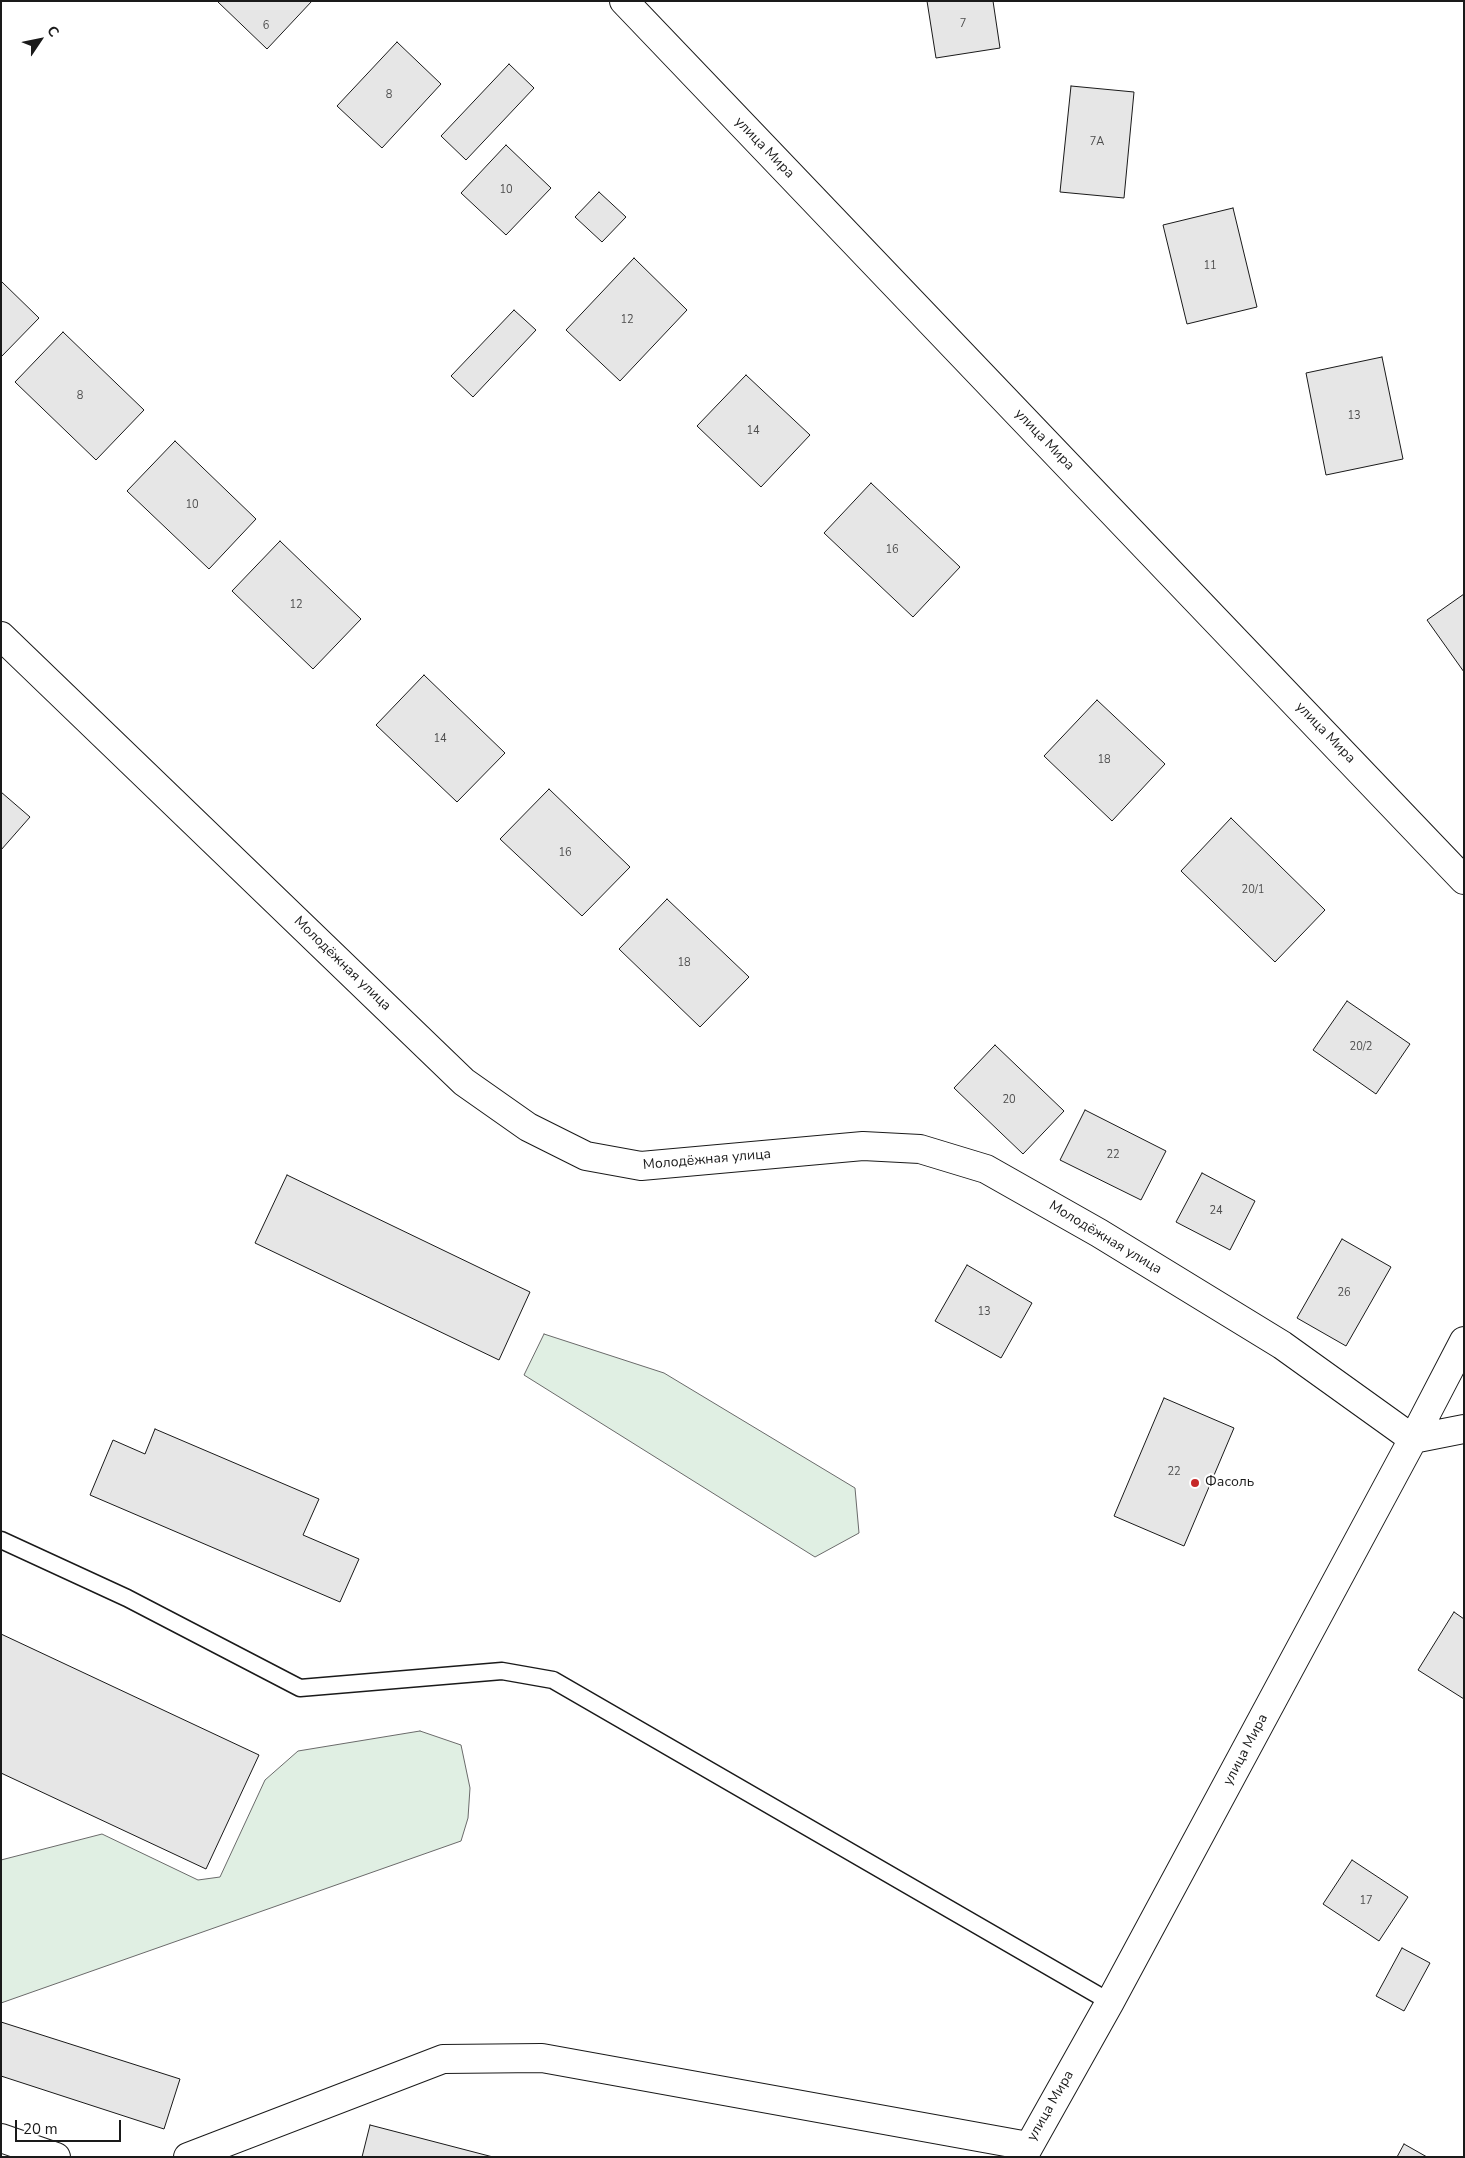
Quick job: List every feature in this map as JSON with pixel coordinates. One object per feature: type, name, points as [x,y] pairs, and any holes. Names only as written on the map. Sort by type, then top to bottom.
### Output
[{"type":"street","name":"улица Мира","points":[[624,1],[1464,880]]},
{"type":"street","name":"Молодёжная улица","points":[[1,636],[464,1082],[528,1127],[586,1156],[641,1166],[863,1146],[920,1149],[986,1169],[1098,1233],[1282,1345],[1413,1439]]},
{"type":"street","name":"улица Мира","points":[[1026,2151],[1110,2002],[1464,1341]]},
{"type":"street","points":[[1413,1439],[1464,1429]]},
{"type":"street","points":[[188,2157],[443,2059],[463,2058],[542,2058],[1026,2151]]},
{"type":"street","points":[[1,2138],[56,2157]]},
{"type":"lane","points":[[1,1540],[127,1598],[300,1688],[502,1671],[553,1680],[1110,2002]]},
{"type":"green space","points":[[544,1334],[664,1373],[855,1488],[859,1533],[815,1557],[524,1375]]},
{"type":"green space","points":[[420,1731],[461,1745],[470,1788],[468,1818],[461,1841],[1,2003],[1,1860],[102,1834],[198,1880],[220,1877],[265,1780],[298,1751]]},
{"type":"building","points":[[219,1],[312,1],[267,49]]},
{"type":"building","points":[[927,1],[993,1],[1000,48],[936,58]]},
{"type":"building","points":[[397,42],[441,84],[382,148],[337,106]]},
{"type":"building","points":[[509,64],[534,88],[466,160],[441,136]]},
{"type":"building","points":[[1071,86],[1134,92],[1124,198],[1060,192]]},
{"type":"building","points":[[506,145],[551,188],[506,235],[461,193]]},
{"type":"building","points":[[599,192],[626,217],[602,242],[575,217]]},
{"type":"building","points":[[1233,208],[1257,307],[1187,324],[1163,225]]},
{"type":"building","points":[[634,258],[687,310],[620,381],[566,330]]},
{"type":"building","points":[[1,281],[39,318],[1,357]]},
{"type":"building","points":[[514,310],[536,330],[473,397],[451,376]]},
{"type":"building","points":[[63,332],[144,410],[96,460],[15,382]]},
{"type":"building","points":[[1382,357],[1403,459],[1326,475],[1306,373]]},
{"type":"building","points":[[746,375],[810,435],[761,487],[697,426]]},
{"type":"building","points":[[175,441],[256,519],[209,569],[127,491]]},
{"type":"building","points":[[871,483],[960,567],[913,617],[824,533]]},
{"type":"building","points":[[280,541],[361,619],[313,669],[232,591]]},
{"type":"building","points":[[1464,594],[1464,672],[1427,620]]},
{"type":"building","points":[[424,675],[505,753],[457,802],[376,725]]},
{"type":"building","points":[[1097,700],[1165,764],[1112,821],[1044,756]]},
{"type":"building","points":[[549,789],[630,867],[582,916],[500,839]]},
{"type":"building","points":[[1,792],[30,817],[1,850]]},
{"type":"building","points":[[1231,818],[1325,910],[1275,962],[1181,871]]},
{"type":"building","points":[[667,899],[749,977],[700,1027],[619,949]]},
{"type":"building","points":[[1347,1001],[1410,1044],[1376,1094],[1313,1050]]},
{"type":"building","points":[[995,1045],[1064,1111],[1023,1154],[954,1088]]},
{"type":"building","points":[[1085,1110],[1166,1151],[1141,1200],[1060,1160]]},
{"type":"building","points":[[1202,1173],[1255,1201],[1230,1250],[1176,1222]]},
{"type":"building","points":[[287,1175],[530,1292],[499,1360],[255,1243]]},
{"type":"building","points":[[1342,1239],[1391,1267],[1346,1346],[1297,1318]]},
{"type":"building","points":[[967,1265],[1032,1303],[1001,1358],[935,1321]]},
{"type":"building","points":[[1164,1398],[1234,1428],[1184,1546],[1114,1516]]},
{"type":"building","points":[[155,1429],[319,1499],[303,1535],[359,1559],[340,1602],[90,1495],[113,1440],[145,1454]]},
{"type":"building","points":[[1454,1612],[1464,1619],[1464,1699],[1418,1670]]},
{"type":"building","points":[[1,1634],[259,1755],[206,1869],[1,1773]]},
{"type":"building","points":[[1352,1860],[1408,1897],[1379,1941],[1323,1904]]},
{"type":"building","points":[[1402,1948],[1430,1963],[1404,2011],[1376,1996]]},
{"type":"building","points":[[1,2022],[180,2079],[164,2129],[1,2076]]},
{"type":"building","points":[[370,2125],[493,2157],[362,2157]]},
{"type":"building","points":[[1404,2144],[1427,2157],[1397,2157]]},
{"type":"place","name":"Фасоль","points":[[1195,1483]]}]
